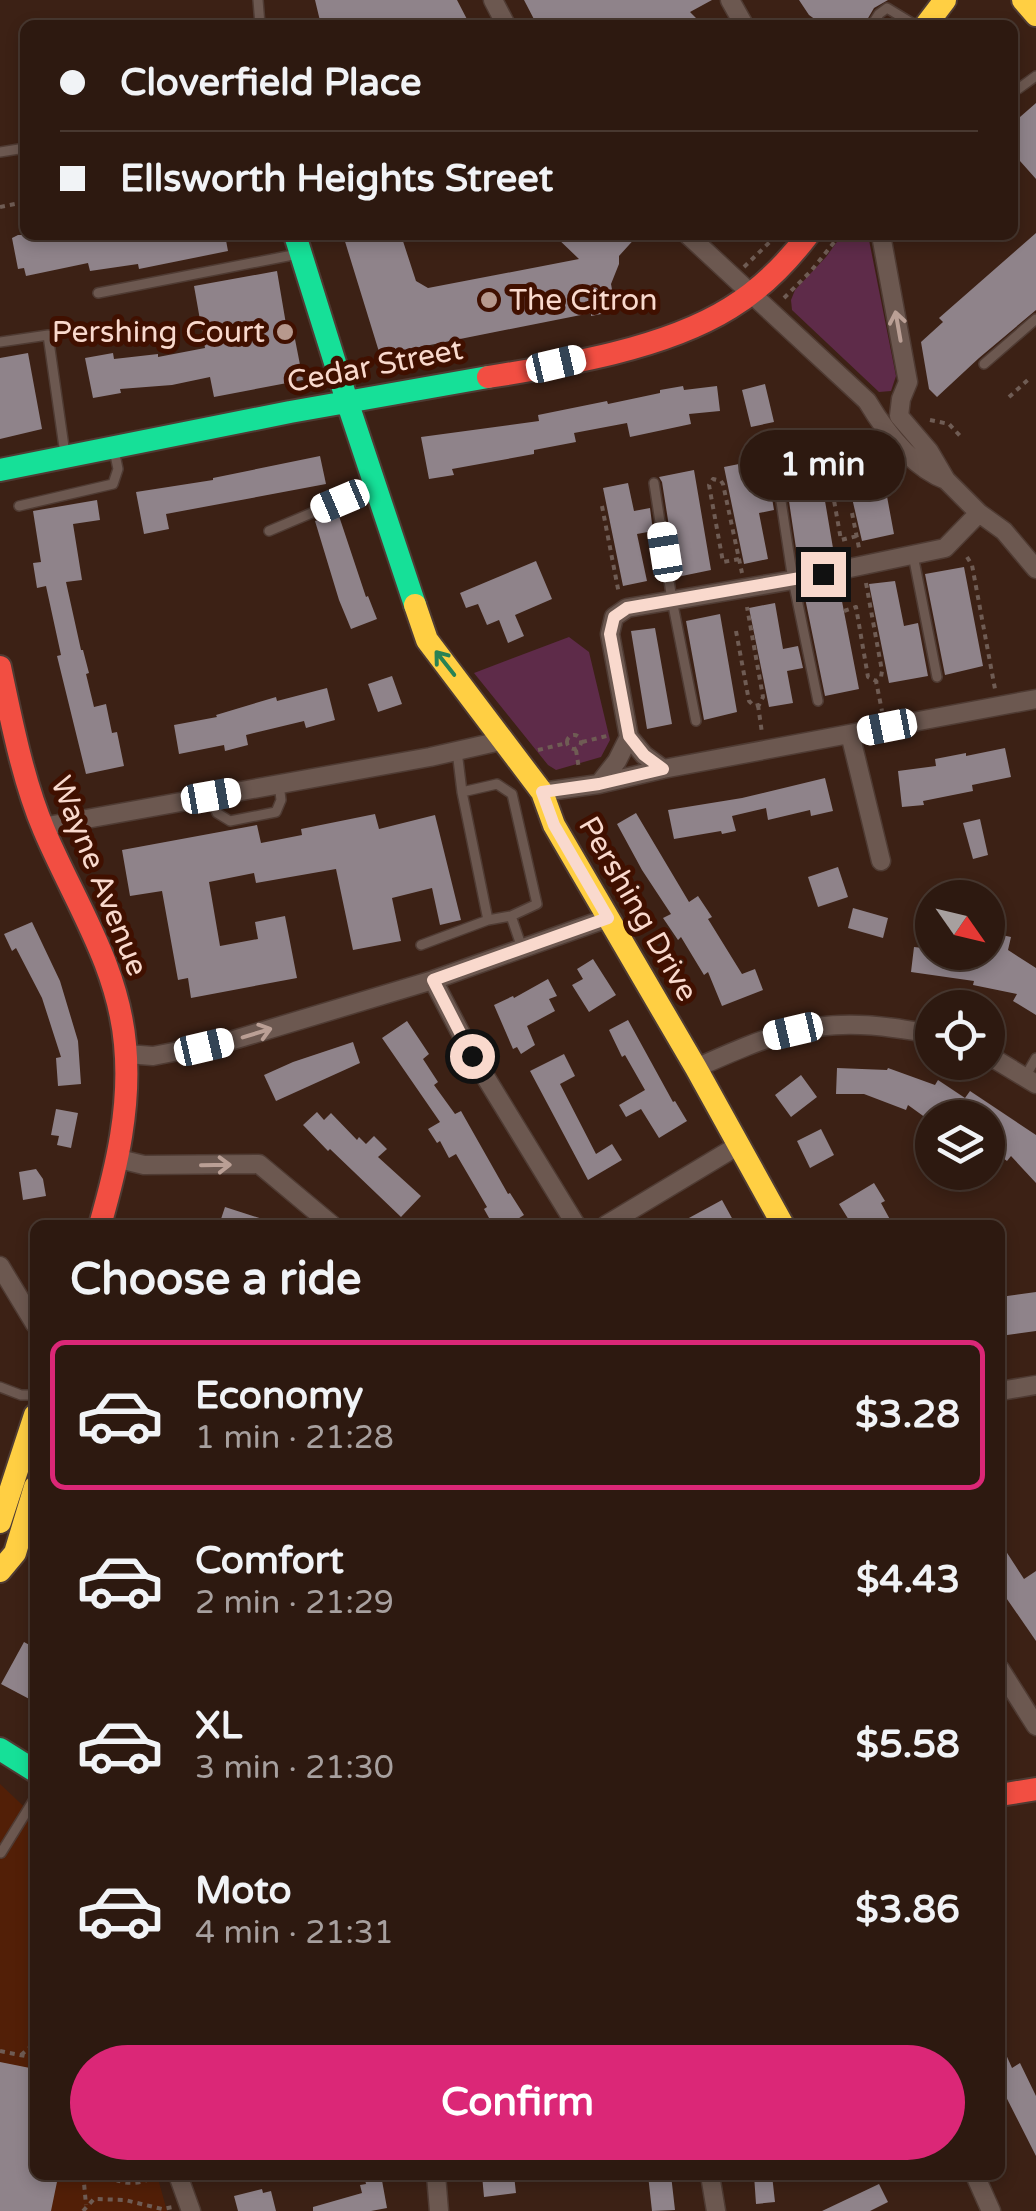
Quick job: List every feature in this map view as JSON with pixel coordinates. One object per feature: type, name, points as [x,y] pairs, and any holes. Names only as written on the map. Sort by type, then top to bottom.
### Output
[{"type":"main road","points":[[930,20],[945,0]]},
{"type":"main road","points":[[1023,0],[1036,15]]},
{"type":"main road","name":"Cedar Street","points":[[0,470],[644,344],[707,320],[751,294],[803,240]]},
{"type":"main road","name":"Pershing Drive","points":[[298,244],[428,640],[542,792],[554,825],[780,1220]]},
{"type":"main road","name":"Wayne Avenue","points":[[0,668],[10,718],[42,827],[110,974],[122,1021],[127,1054],[127,1108],[119,1160],[101,1220]]},
{"type":"main road","points":[[0,1522],[30,1430]]},
{"type":"main road","points":[[0,1570],[15,1553],[30,1504]]},
{"type":"main road","points":[[0,1748],[30,1767]]},
{"type":"main road","points":[[1005,1794],[1036,1789]]},
{"type":"street","points":[[693,240],[867,401],[887,433],[931,474],[946,480]]},
{"type":"street","points":[[882,240],[908,382],[899,416],[929,451],[946,480],[1004,531],[1036,569]]},
{"type":"street","points":[[599,784],[617,760],[620,736],[610,634],[614,617],[627,608],[793,580],[945,548],[979,513]]},
{"type":"street","points":[[542,792],[1036,699]]},
{"type":"street","points":[[850,734],[881,861]]},
{"type":"street","points":[[620,736],[663,769]]},
{"type":"street","points":[[42,827],[504,740]]},
{"type":"street","points":[[127,1054],[166,1054],[230,1041],[433,980],[608,918]]},
{"type":"street","points":[[433,980],[472,1056],[573,1220]]},
{"type":"street","points":[[696,1068],[764,1038],[821,1025],[860,1023],[915,1032]]},
{"type":"street","points":[[1005,1065],[1030,1080]]},
{"type":"street","points":[[614,1220],[739,1145]]},
{"type":"street","points":[[119,1160],[144,1166],[259,1164],[326,1220]]},
{"type":"street","points":[[0,1266],[30,1316]]},
{"type":"street","points":[[1005,1390],[1036,1385]]},
{"type":"street","points":[[1005,1677],[1036,1726]]},
{"type":"street","points":[[179,2180],[185,2208]]},
{"type":"street","points":[[436,2180],[438,2211]]},
{"type":"street","points":[[711,2180],[716,2211]]},
{"type":"street","points":[[975,2180],[982,2208]]},
{"type":"lane","points":[[875,20],[886,8],[906,20]]},
{"type":"lane","points":[[1018,89],[1036,76]]},
{"type":"lane","points":[[98,292],[298,244]]},
{"type":"lane","points":[[984,364],[1036,319]]},
{"type":"lane","points":[[0,342],[48,335],[66,457]]},
{"type":"lane","points":[[19,506],[113,484],[118,469],[113,447]]},
{"type":"lane","points":[[775,462],[793,580],[818,701]]},
{"type":"lane","points":[[654,482],[696,721]]},
{"type":"lane","points":[[269,531],[375,486]]},
{"type":"lane","points":[[913,555],[938,677]]},
{"type":"lane","points":[[457,751],[488,920]]},
{"type":"lane","points":[[211,796],[218,813],[230,822],[276,812],[281,800],[280,784]]},
{"type":"lane","points":[[421,946],[538,904],[512,794],[497,784],[462,792]]},
{"type":"lane","points":[[511,916],[522,948]]},
{"type":"lane","points":[[1030,1080],[1036,1058]]},
{"type":"lane","points":[[0,1387],[30,1395]]},
{"type":"lane","points":[[1,1853],[30,1806]]},
{"type":"path","points":[[733,276],[771,240]]},
{"type":"path","points":[[1009,397],[1030,378]]},
{"type":"path","points":[[930,420],[949,424],[962,438]]},
{"type":"path","points":[[829,472],[841,540],[856,536]]},
{"type":"path","points":[[739,559],[723,562],[708,485],[713,479],[723,484],[742,573]]},
{"type":"path","points":[[602,506],[620,596]]},
{"type":"path","points":[[852,513],[859,548]]},
{"type":"path","points":[[967,557],[972,564],[995,689]]},
{"type":"path","points":[[866,583],[882,674],[876,681]]},
{"type":"path","points":[[747,607],[763,697],[758,705],[762,734]]},
{"type":"path","points":[[844,611],[856,607],[868,677],[876,681]]},
{"type":"path","points":[[736,631],[749,701],[758,705]]},
{"type":"path","points":[[876,681],[882,710]]},
{"type":"path","points":[[533,751],[566,743],[573,735],[582,742]]},
{"type":"path","points":[[579,769],[576,750],[582,742],[620,736]]},
{"type":"path","points":[[566,743],[576,750]]},
{"type":"path","points":[[20,2055],[30,2046]]},
{"type":"path","points":[[0,2052],[30,2057]]},
{"type":"path","points":[[85,2180],[85,2209]]},
{"type":"path","points":[[114,2180],[148,2180]]},
{"type":"path","points":[[85,2209],[94,2199],[125,2200],[162,2209],[185,2208]]},
{"type":"shaded area","points":[[838,240],[869,240],[896,376],[891,391],[879,392],[792,310],[795,290]]},
{"type":"shaded area","points":[[569,637],[589,652],[610,740],[601,757],[556,770],[474,673]]},
{"type":"shaded area","points":[[0,1784],[30,1812],[30,2180],[158,2180],[167,2211],[0,2211]]},
{"type":"building","points":[[315,0],[457,0],[467,20],[320,20]]},
{"type":"building","points":[[524,0],[712,0],[690,12],[698,20],[534,20]]},
{"type":"building","points":[[799,0],[888,0],[874,8],[867,20],[816,20]]},
{"type":"building","points":[[1036,103],[1036,179],[1018,159],[1018,119]]},
{"type":"building","points":[[1036,233],[1036,310],[937,397],[929,389],[921,342],[943,322],[939,318]]},
{"type":"building","points":[[20,235],[20,240],[226,240],[228,251],[139,269],[138,264],[90,271],[88,263],[26,276],[24,268],[18,269],[12,238]]},
{"type":"building","name":"The Citron","points":[[345,240],[403,240],[416,281],[428,288],[579,259],[559,240],[633,240],[619,256],[611,284],[616,311],[380,355]]},
{"type":"building","name":"Pershing Court","points":[[277,271],[287,330],[293,329],[303,380],[214,397],[210,377],[120,389],[121,393],[93,398],[85,358],[113,353],[114,359],[158,357],[205,348],[194,286]]},
{"type":"building","points":[[28,353],[42,429],[0,439],[0,358]]},
{"type":"building","points":[[765,384],[774,422],[751,427],[742,390]]},
{"type":"building","points":[[683,386],[684,390],[717,386],[720,411],[689,414],[691,424],[630,437],[627,423],[574,433],[576,442],[452,469],[454,475],[429,479],[421,437],[539,421],[538,415]]},
{"type":"building","points":[[816,448],[833,548],[797,555],[779,455]]},
{"type":"building","points":[[320,456],[326,484],[166,514],[169,529],[144,534],[136,492],[213,480]]},
{"type":"building","points":[[749,462],[754,490],[770,486],[774,510],[759,513],[768,559],[744,564],[724,467]]},
{"type":"building","points":[[694,470],[711,570],[677,577],[659,477]]},
{"type":"building","points":[[628,483],[634,511],[650,508],[653,531],[637,534],[647,581],[623,586],[603,488]]},
{"type":"building","points":[[886,491],[894,534],[862,541],[852,498]]},
{"type":"building","points":[[97,500],[100,520],[73,524],[82,580],[66,582],[94,707],[106,704],[124,766],[86,774],[57,656],[61,655],[46,586],[37,588],[33,563],[41,562],[33,511]]},
{"type":"building","points":[[338,513],[377,619],[351,629],[315,521]]},
{"type":"building","points":[[536,561],[552,599],[515,615],[524,636],[508,643],[499,620],[487,625],[478,604],[466,608],[460,593]]},
{"type":"building","points":[[964,567],[983,666],[945,675],[925,574]]},
{"type":"building","points":[[895,581],[904,626],[918,623],[928,676],[889,683],[869,584]]},
{"type":"building","points":[[840,591],[859,689],[825,696],[805,598]]},
{"type":"building","points":[[775,603],[783,649],[798,646],[803,668],[787,671],[793,703],[769,707],[749,608]]},
{"type":"building","points":[[720,614],[737,712],[704,720],[686,621]]},
{"type":"building","points":[[655,628],[672,724],[647,729],[631,631]]},
{"type":"building","points":[[392,676],[402,704],[378,712],[368,684]]},
{"type":"building","points":[[327,688],[335,720],[306,728],[304,721],[246,735],[248,745],[225,751],[224,745],[179,754],[174,725],[217,717],[276,697],[277,701]]},
{"type":"building","points":[[1005,748],[1011,777],[972,785],[973,791],[923,801],[924,805],[902,807],[898,771],[936,766],[935,759]]},
{"type":"building","points":[[825,778],[833,811],[811,816],[810,810],[768,820],[766,808],[732,816],[736,831],[674,839],[668,810],[742,798]]},
{"type":"building","points":[[636,813],[689,902],[698,896],[742,974],[755,969],[763,990],[722,1006],[708,972],[704,975],[681,937],[678,940],[663,918],[671,914],[617,824]]},
{"type":"building","points":[[375,814],[379,829],[435,815],[461,920],[440,925],[432,888],[392,898],[401,941],[353,950],[336,869],[256,883],[254,873],[209,882],[220,946],[258,939],[255,922],[285,916],[297,978],[191,998],[188,978],[178,980],[162,891],[130,896],[122,850],[257,825],[261,843],[302,835],[301,829]]},
{"type":"building","points":[[980,819],[988,855],[973,859],[963,823]]},
{"type":"building","points":[[838,867],[848,897],[818,907],[808,877]]},
{"type":"building","points":[[853,908],[888,918],[883,938],[848,928]]},
{"type":"building","points":[[32,922],[60,981],[78,1041],[81,1084],[58,1086],[56,1058],[61,1057],[42,998],[16,948],[12,951],[4,934]]},
{"type":"building","points":[[1005,936],[1011,937],[1008,950],[1036,968],[1036,1015],[1013,1001],[1017,994],[973,985],[974,981],[911,972],[914,947],[915,970],[1005,970]]},
{"type":"building","points":[[593,959],[616,995],[589,1012],[572,985],[583,979],[577,969]]},
{"type":"building","points":[[548,979],[557,996],[549,999],[555,1011],[527,1026],[535,1045],[521,1054],[517,1047],[513,1049],[494,1005]]},
{"type":"building","points":[[628,1020],[687,1121],[659,1138],[641,1109],[626,1117],[619,1105],[645,1090],[609,1030]]},
{"type":"building","points":[[407,1021],[429,1054],[423,1059],[438,1082],[434,1085],[455,1114],[461,1111],[524,1215],[516,1220],[490,1220],[484,1209],[487,1207],[456,1154],[449,1158],[428,1129],[440,1122],[382,1038]]},
{"type":"building","points":[[353,1042],[360,1063],[276,1101],[264,1075]]},
{"type":"building","points":[[564,1054],[575,1076],[560,1084],[596,1154],[612,1144],[622,1160],[588,1180],[530,1071]]},
{"type":"building","points":[[837,1068],[888,1068],[935,1085],[938,1080],[965,1098],[970,1091],[984,1100],[915,1100],[915,1110],[908,1105],[906,1110],[864,1094],[836,1094]]},
{"type":"building","points":[[801,1075],[817,1097],[791,1117],[775,1095]]},
{"type":"building","points":[[56,1109],[78,1113],[71,1148],[57,1145],[59,1136],[51,1135]]},
{"type":"building","points":[[317,1112],[324,1120],[331,1113],[357,1140],[359,1137],[366,1144],[374,1136],[387,1149],[378,1157],[421,1196],[401,1217],[303,1125]]},
{"type":"building","points":[[1005,1114],[1036,1135],[1036,1183],[1011,1156],[1007,1161]]},
{"type":"building","points":[[821,1129],[834,1155],[810,1168],[797,1141]]},
{"type":"building","points":[[36,1169],[43,1179],[46,1196],[23,1200],[19,1172]]},
{"type":"building","points":[[874,1183],[890,1220],[849,1220],[839,1204]]},
{"type":"building","points":[[722,1200],[733,1220],[685,1220]]},
{"type":"building","points":[[225,1207],[266,1220],[221,1220]]},
{"type":"building","points":[[1036,1292],[1036,1331],[1005,1335],[1005,1296]]},
{"type":"building","points":[[1005,1550],[1024,1579],[1036,1571],[1036,1641],[1005,1596]]},
{"type":"building","points":[[24,1642],[30,1645],[30,1699],[1,1684]]},
{"type":"building","points":[[1005,2052],[1012,2068],[1020,2063],[1036,2096],[1036,2156],[1005,2095]]},
{"type":"building","points":[[0,2062],[30,2068],[30,2180],[57,2180],[51,2211],[0,2211]]},
{"type":"building","points":[[365,2180],[382,2180],[387,2208],[313,2211],[313,2207],[362,2193],[360,2185],[366,2184]]},
{"type":"building","points":[[482,2180],[515,2180],[516,2193],[484,2197]]},
{"type":"building","points":[[649,2180],[672,2180],[675,2210],[652,2211]]},
{"type":"building","points":[[754,2180],[773,2180],[775,2202],[756,2204]]},
{"type":"building","points":[[879,2184],[888,2202],[870,2211],[822,2211]]},
{"type":"building","points":[[262,2189],[263,2193],[271,2191],[276,2211],[238,2211],[234,2196]]},
{"type":"traffic: fast","points":[[297,240],[415,605]]},
{"type":"traffic: fast","points":[[0,470],[488,377]]},
{"type":"traffic: fast","points":[[0,1749],[30,1768]]},
{"type":"traffic: slow","points":[[930,20],[945,0]]},
{"type":"traffic: slow","points":[[1023,0],[1036,15]]},
{"type":"traffic: slow","points":[[415,605],[427,640],[542,792],[554,825],[780,1220]]},
{"type":"traffic: slow","points":[[0,1522],[30,1430]]},
{"type":"traffic: slow","points":[[0,1571],[15,1553],[30,1504]]},
{"type":"traffic: jam","points":[[488,377],[645,345],[704,322],[763,284],[804,240]]},
{"type":"traffic: jam","points":[[0,667],[30,791],[104,960],[121,1015],[126,1067],[124,1113],[101,1220]]},
{"type":"traffic: jam","points":[[1005,1794],[1036,1789]]},
{"type":"place","name":"The Citron","points":[[489,300]]},
{"type":"place","name":"Pershing Court","points":[[285,332]]},
{"type":"route","points":[[472,1056],[433,980],[608,918],[554,825],[542,792],[663,769],[644,755],[629,736],[610,634],[614,617],[627,608],[823,574]]}]
